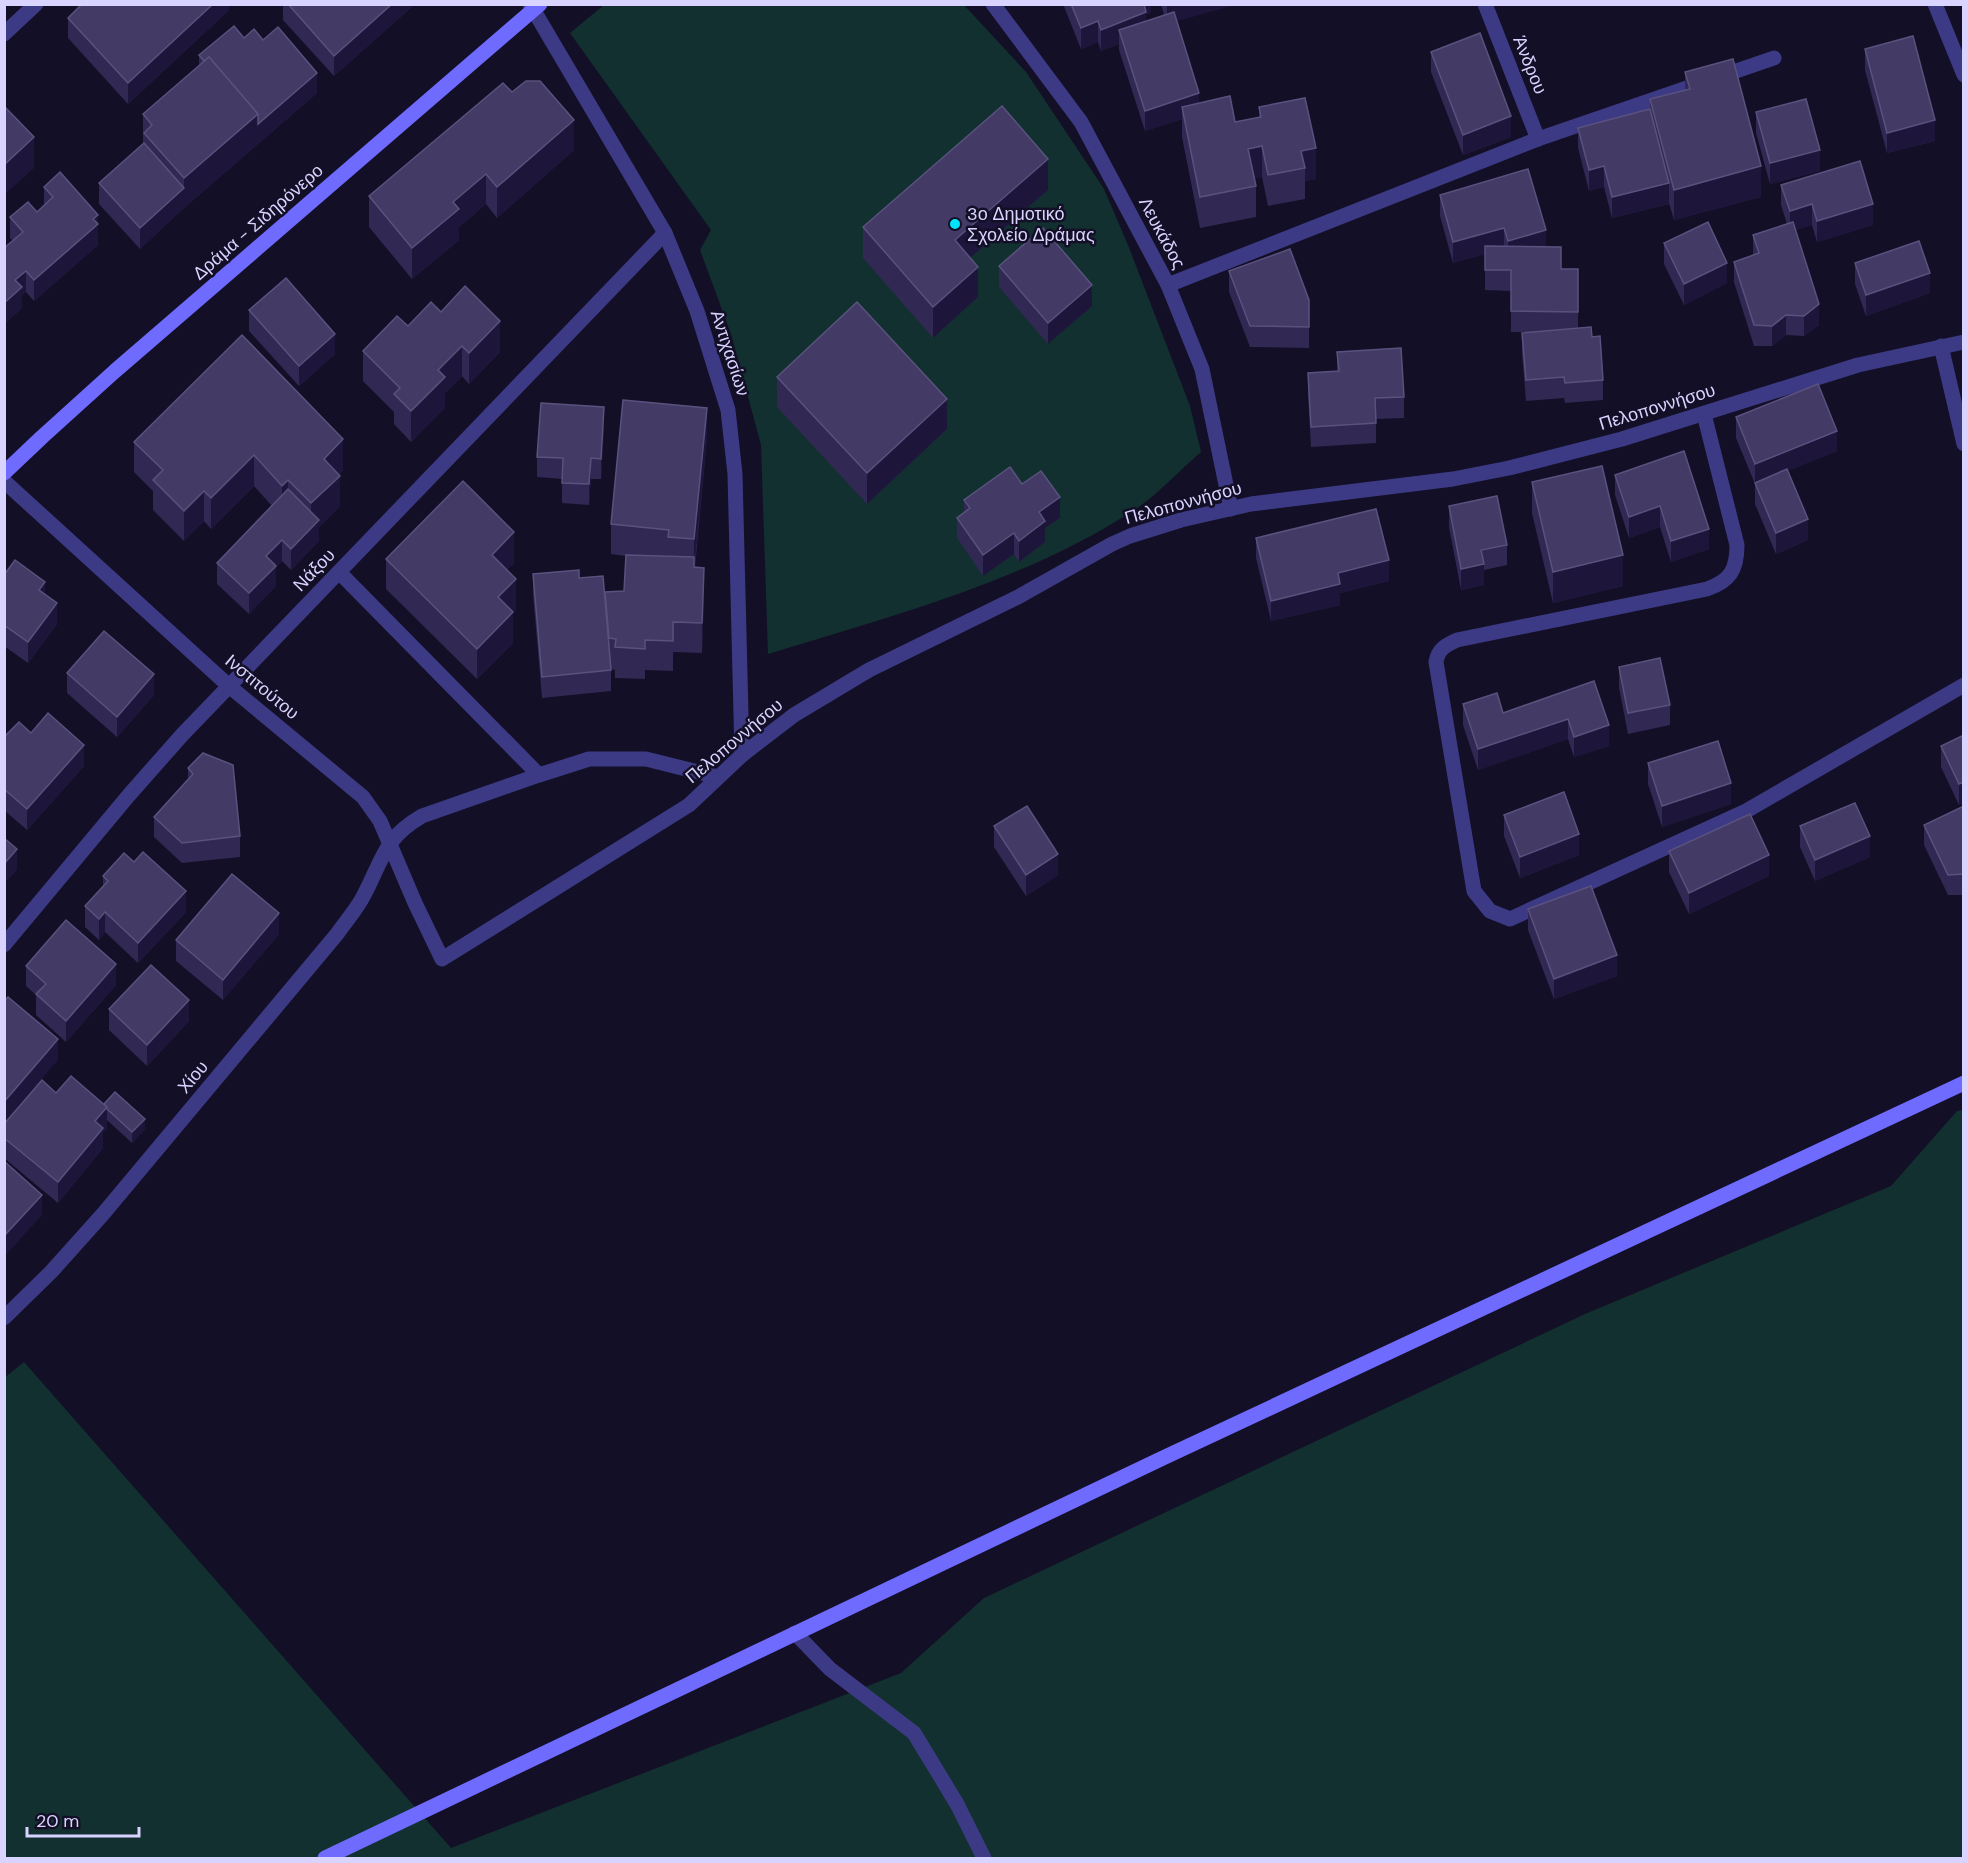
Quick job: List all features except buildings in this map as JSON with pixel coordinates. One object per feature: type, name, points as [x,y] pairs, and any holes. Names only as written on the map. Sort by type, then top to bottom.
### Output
[{"type":"street","points":[[4,34],[36,4]]},
{"type":"street","name":"Λευκάδος","points":[[993,4],[1081,122],[1168,285],[1202,369],[1231,509]]},
{"type":"street","name":"Άνδρου","points":[[1485,4],[1538,139]]},
{"type":"street","points":[[1935,4],[1964,75]]},
{"type":"street","name":"Αντιχασίων","points":[[535,6],[665,233],[697,311],[728,410],[735,474],[742,755]]},
{"type":"street","name":"Δράμα - Σιδηρόνερο","points":[[4,473],[107,379],[535,6]]},
{"type":"street","points":[[1168,285],[1538,139],[1774,58]]},
{"type":"street","name":"Νάξου","points":[[4,945],[129,795],[229,686],[665,233]]},
{"type":"street","name":"Πελοποννήσου","points":[[442,959],[689,806],[742,755],[794,715],[843,685],[1028,592],[1112,544],[1149,529],[1251,504],[1453,479],[1569,453],[1704,414],[1824,375],[1964,342]]},
{"type":"street","points":[[1941,346],[1964,444]]},
{"type":"street","points":[[1704,414],[1737,545],[1737,560],[1733,570],[1724,581],[1707,589],[1457,640],[1440,650],[1437,656],[1436,662],[1474,891],[1490,911],[1510,919],[1746,811],[1964,685]]},
{"type":"street","name":"Ινστιτούτου","points":[[4,481],[229,686],[363,797],[380,821],[442,959]]},
{"type":"street","points":[[339,572],[539,775]]},
{"type":"street","points":[[389,843],[399,832],[422,816],[589,759],[646,759],[718,777]]},
{"type":"street","name":"Χίου","points":[[4,1318],[51,1272],[103,1214],[337,934],[364,895],[389,843]]},
{"type":"street","points":[[324,1858],[1186,1447],[1964,1083]]},
{"type":"street","points":[[795,1634],[830,1669],[914,1733],[957,1804],[984,1858]]},
{"type":"green space","points":[[604,5],[964,5],[1026,72],[1104,189],[1190,406],[1201,452],[1145,503],[1093,535],[1049,557],[957,594],[768,654],[761,445],[731,334],[700,250],[711,230],[570,33]]},
{"type":"green space","points":[[1963,1110],[1963,1858],[5,1858],[4,1378],[24,1362],[451,1848],[901,1673],[984,1598],[1585,1314],[1891,1186],[1957,1111]]},
{"type":"place","name":"3ο Δημοτικό Σχολείο Δράμας","points":[[955,224]]}]
